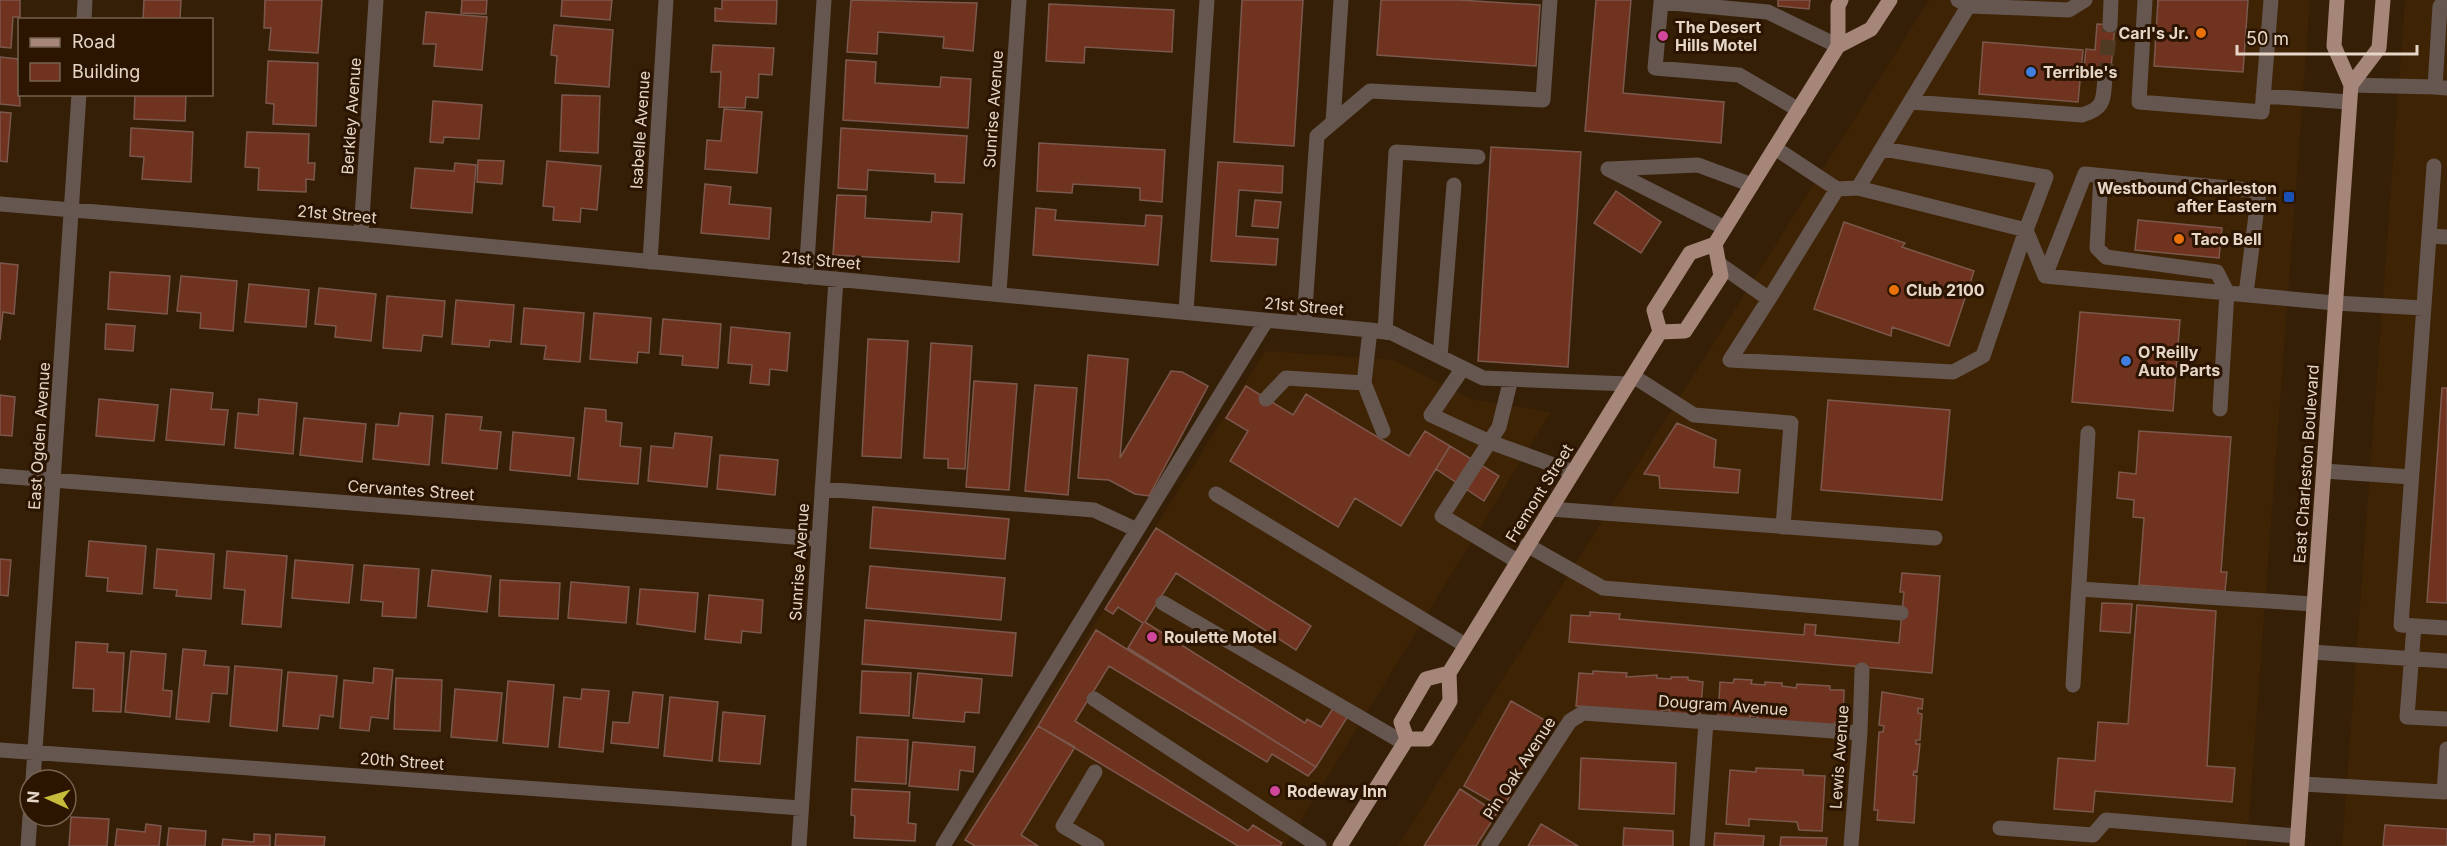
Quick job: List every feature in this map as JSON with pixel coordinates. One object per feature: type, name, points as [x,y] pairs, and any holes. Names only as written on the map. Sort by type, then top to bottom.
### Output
[{"type":"main road","points":[[1838,46],[1838,6],[1841,0]]},
{"type":"main road","points":[[1715,244],[1721,276],[1685,331],[1660,332],[1654,310],[1690,253],[1715,244],[1838,46],[1871,28],[1890,0]]},
{"type":"main road","name":"East Charleston Boulevard","points":[[2298,841],[2350,85],[2334,46],[2337,0]]},
{"type":"main road","points":[[2350,85],[2379,48],[2383,0]]},
{"type":"main road","name":"Fremont Street","points":[[1406,741],[1427,739],[1433,730],[1450,701],[1449,673],[1660,332]]},
{"type":"main road","points":[[1340,846],[1406,741],[1401,722],[1426,679],[1449,673]]},
{"type":"street","points":[[84,18],[85,0]]},
{"type":"street","name":"Berkley Avenue","points":[[361,234],[376,0]]},
{"type":"street","name":"Isabelle Avenue","points":[[650,262],[666,0]]},
{"type":"street","points":[[806,277],[824,0]]},
{"type":"street","name":"Sunrise Avenue","points":[[999,293],[1018,0]]},
{"type":"street","points":[[1186,311],[1207,0]]},
{"type":"street","points":[[1333,122],[1341,0]]},
{"type":"street","points":[[1304,323],[1317,136],[1370,91],[1543,100],[1550,0]]},
{"type":"street","points":[[1858,188],[1970,2],[2069,10],[2085,0]]},
{"type":"street","points":[[2110,25],[2111,0]]},
{"type":"street","points":[[2145,0],[2139,102],[2262,112],[2271,0]]},
{"type":"street","points":[[2350,85],[2441,88],[2440,6],[2447,1]]},
{"type":"street","points":[[1799,110],[1739,75],[1655,68],[1661,2],[1768,12],[1838,46]]},
{"type":"street","points":[[1911,102],[2082,115],[2096,111],[2103,101],[2105,78]]},
{"type":"street","name":"East Ogden Avenue","points":[[34,768],[55,481],[79,96]]},
{"type":"street","points":[[2263,96],[2349,102]]},
{"type":"street","points":[[1775,148],[1837,189],[1858,188],[2026,230]]},
{"type":"street","points":[[1837,189],[1730,360],[1953,372],[1983,356],[2046,177],[1883,149]]},
{"type":"street","points":[[1383,431],[1364,383],[1378,331],[1396,152],[1478,157]]},
{"type":"street","points":[[1725,228],[1608,169],[1698,165],[1752,185]]},
{"type":"street","points":[[2434,166],[2401,625],[2447,628]]},
{"type":"street","points":[[2045,276],[2085,174],[2259,190],[2246,294]]},
{"type":"street","points":[[2101,176],[2096,237],[2097,248],[2106,257],[2217,272],[2227,292],[2220,409]]},
{"type":"street","points":[[1440,357],[1454,185]]},
{"type":"street","name":"21st Street","points":[[0,204],[361,234],[1304,323],[1392,333],[1483,378],[1631,380]]},
{"type":"street","points":[[2026,230],[2045,276]]},
{"type":"street","points":[[2429,236],[2447,237]]},
{"type":"street","points":[[1719,264],[1769,299]]},
{"type":"street","points":[[2045,276],[2335,303],[2424,308]]},
{"type":"street","name":"Sunrise Avenue","points":[[799,846],[836,279]]},
{"type":"street","points":[[942,846],[1266,321]]},
{"type":"street","points":[[1463,368],[1431,415],[1490,442],[1573,472]]},
{"type":"street","points":[[1266,399],[1286,378],[1364,383]]},
{"type":"street","points":[[1511,379],[1499,427],[1442,516],[1517,561]]},
{"type":"street","points":[[1631,380],[1694,415],[1791,423],[1783,527]]},
{"type":"street","points":[[2073,685],[2088,433]]},
{"type":"street","points":[[2324,471],[2411,477]]},
{"type":"street","name":"Cervantes Street","points":[[0,476],[819,539]]},
{"type":"street","points":[[822,489],[1094,510],[1137,531]]},
{"type":"street","points":[[1216,494],[1465,645]]},
{"type":"street","points":[[1550,509],[1935,538]]},
{"type":"street","points":[[1527,545],[1602,588],[1900,612]]},
{"type":"street","points":[[2079,589],[2314,604]]},
{"type":"street","points":[[1164,603],[1406,741]]},
{"type":"street","points":[[2414,626],[2406,717],[2447,719]]},
{"type":"street","points":[[2311,652],[2447,661]]},
{"type":"street","name":"Lewis Avenue","points":[[1851,846],[1860,734],[1862,670]]},
{"type":"street","points":[[1094,699],[1318,846]]},
{"type":"street","name":"Dougram Avenue","points":[[1583,713],[1860,734]]},
{"type":"street","name":"Pin Oak Avenue","points":[[1489,846],[1570,721],[1583,713]]},
{"type":"street","points":[[1697,846],[1706,722]]},
{"type":"street","points":[[2302,784],[2444,792],[2447,749]]},
{"type":"street","name":"20th Street","points":[[0,750],[801,808]]},
{"type":"street","points":[[1095,772],[1063,826],[1098,846]]},
{"type":"street","points":[[2001,828],[2093,835],[2106,820],[2298,841]]},
{"type":"street","points":[[28,846],[29,828]]},
{"type":"shaded area","points":[[1929,0],[2310,0],[2247,846],[1398,846]]},
{"type":"shaded area","points":[[2405,0],[2447,0],[2447,846],[2342,846]]},
{"type":"shaded area","points":[[1265,351],[1394,360],[1471,399],[1551,412],[1285,846],[956,846]]},
{"type":"building","points":[[0,0],[20,0],[20,17],[13,17],[11,48],[0,47]]},
{"type":"building","points":[[144,0],[181,0],[180,18],[143,18]]},
{"type":"building","points":[[265,0],[322,0],[318,53],[269,50],[271,28],[264,28]]},
{"type":"building","points":[[462,0],[487,0],[486,14],[461,13]]},
{"type":"building","points":[[562,0],[612,0],[610,20],[561,16]]},
{"type":"building","points":[[722,0],[777,0],[776,24],[715,21],[715,8],[722,9]]},
{"type":"building","points":[[851,0],[977,3],[973,51],[943,48],[944,37],[878,32],[877,54],[847,52]]},
{"type":"building","points":[[1242,0],[1303,0],[1294,146],[1234,142]]},
{"type":"building","points":[[1381,0],[1459,0],[1540,5],[1536,66],[1377,55]]},
{"type":"building","points":[[1596,0],[1631,0],[1623,93],[1724,102],[1721,143],[1585,131]]},
{"type":"building","points":[[1778,0],[1810,0],[1809,9],[1778,6]]},
{"type":"building","name":"Carl's Jr.","points":[[2158,0],[2248,0],[2243,72],[2154,66]]},
{"type":"building","points":[[1049,4],[1174,10],[1172,52],[1085,47],[1084,63],[1046,61]]},
{"type":"building","points":[[426,12],[487,17],[482,70],[434,66],[436,44],[423,44]]},
{"type":"building","points":[[2097,24],[2115,25],[2110,79],[2083,76],[2086,49],[2095,50]]},
{"type":"building","points":[[554,25],[613,30],[609,87],[555,83],[557,56],[551,55]]},
{"type":"building","name":"Terrible's","points":[[1983,42],[2083,50],[2078,102],[1979,94]]},
{"type":"building","points":[[713,45],[774,48],[772,75],[759,74],[758,98],[746,97],[745,108],[719,107],[721,72],[711,72]]},
{"type":"building","points":[[0,57],[18,59],[20,106],[0,104]]},
{"type":"building","points":[[846,60],[876,62],[875,83],[940,87],[941,77],[971,79],[968,128],[843,120]]},
{"type":"building","points":[[268,61],[318,63],[316,126],[273,124],[274,104],[266,103]]},
{"type":"building","points":[[562,95],[600,96],[598,153],[560,151]]},
{"type":"building","points":[[135,96],[186,96],[185,121],[134,119]]},
{"type":"building","points":[[433,101],[482,105],[479,139],[444,137],[443,143],[430,142]]},
{"type":"building","points":[[724,109],[762,112],[757,173],[705,169],[707,140],[721,141]]},
{"type":"building","points":[[0,112],[11,113],[7,162],[0,161]]},
{"type":"building","points":[[131,128],[193,132],[191,182],[142,179],[144,157],[130,156]]},
{"type":"building","points":[[841,128],[967,136],[964,183],[935,182],[935,174],[868,170],[867,190],[838,188]]},
{"type":"building","points":[[247,132],[309,134],[308,163],[315,163],[314,180],[306,179],[306,192],[258,190],[259,168],[245,167]]},
{"type":"building","points":[[1039,143],[1165,150],[1162,202],[1140,200],[1140,188],[1073,184],[1072,193],[1037,191]]},
{"type":"building","points":[[1491,147],[1581,152],[1568,367],[1478,361]]},
{"type":"building","points":[[478,160],[504,161],[502,184],[477,182]]},
{"type":"building","points":[[547,161],[601,166],[597,210],[581,208],[580,222],[553,220],[554,207],[543,206]]},
{"type":"building","points":[[1218,162],[1283,166],[1282,193],[1239,190],[1236,236],[1278,239],[1276,265],[1211,261]]},
{"type":"building","points":[[455,163],[476,165],[472,213],[411,208],[415,168],[454,171]]},
{"type":"building","points":[[705,184],[731,187],[729,204],[771,208],[769,239],[701,233]]},
{"type":"building","points":[[1616,191],[1661,222],[1641,253],[1594,223]]},
{"type":"building","points":[[837,195],[866,196],[865,218],[931,222],[932,212],[962,214],[959,262],[833,255]]},
{"type":"building","points":[[1255,200],[1281,202],[1278,228],[1252,226]]},
{"type":"building","points":[[1036,208],[1056,210],[1055,220],[1145,226],[1146,215],[1162,216],[1158,265],[1033,255]]},
{"type":"building","name":"Taco Bell","points":[[2138,220],[2222,228],[2219,258],[2135,250]]},
{"type":"building","name":"Club 2100","points":[[1844,222],[1905,243],[1902,247],[1974,271],[1949,346],[1892,327],[1891,336],[1814,309]]},
{"type":"building","points":[[0,263],[18,265],[14,314],[3,312],[0,340]]},
{"type":"building","points":[[110,272],[170,276],[167,314],[108,309]]},
{"type":"building","points":[[181,276],[237,281],[233,331],[200,328],[201,313],[177,311]]},
{"type":"building","points":[[249,284],[309,290],[306,327],[245,322]]},
{"type":"building","points":[[319,288],[376,294],[371,341],[335,337],[336,326],[315,324]]},
{"type":"building","points":[[387,296],[445,301],[442,337],[423,335],[421,351],[383,348]]},
{"type":"building","points":[[456,300],[514,305],[511,342],[490,340],[489,347],[452,344]]},
{"type":"building","points":[[524,308],[584,313],[580,362],[544,359],[546,346],[521,344]]},
{"type":"building","name":"O'Reilly Auto Parts","points":[[2080,312],[2180,320],[2173,411],[2072,402]]},
{"type":"building","points":[[594,313],[651,318],[649,353],[638,352],[637,363],[590,359]]},
{"type":"building","points":[[663,319],[721,324],[718,368],[682,365],[683,356],[660,354]]},
{"type":"building","points":[[106,324],[135,326],[133,351],[105,349]]},
{"type":"building","points":[[731,327],[790,333],[787,371],[770,369],[769,385],[750,383],[752,365],[728,363]]},
{"type":"building","points":[[868,339],[908,341],[901,458],[862,456]]},
{"type":"building","points":[[931,343],[972,346],[965,469],[948,468],[948,459],[924,458]]},
{"type":"building","points":[[1088,355],[1128,359],[1120,458],[1171,371],[1182,372],[1208,386],[1149,496],[1135,494],[1109,480],[1078,478]]},
{"type":"building","points":[[974,381],[1017,384],[1009,490],[966,487]]},
{"type":"building","points":[[1035,385],[1077,388],[1068,495],[1025,491]]},
{"type":"building","points":[[1246,386],[1293,415],[1306,394],[1409,456],[1425,431],[1450,446],[1401,526],[1355,498],[1338,527],[1230,461],[1248,431],[1226,418]]},
{"type":"building","points":[[2442,388],[2447,388],[2447,603],[2427,602]]},
{"type":"building","points":[[171,389],[213,393],[211,409],[228,410],[224,445],[166,440]]},
{"type":"building","points":[[0,395],[15,397],[12,436],[0,435]]},
{"type":"building","points":[[99,399],[158,405],[154,441],[96,436]]},
{"type":"building","points":[[259,399],[297,403],[293,454],[235,448],[238,413],[258,415]]},
{"type":"building","points":[[1828,400],[1950,410],[1942,500],[1821,490]]},
{"type":"building","points":[[585,408],[606,410],[606,421],[622,423],[620,446],[641,448],[638,484],[578,479]]},
{"type":"building","points":[[400,413],[433,416],[429,465],[373,459],[376,424],[398,426]]},
{"type":"building","points":[[446,414],[482,417],[480,430],[501,432],[497,469],[442,463]]},
{"type":"building","points":[[304,418],[366,424],[362,462],[300,455]]},
{"type":"building","points":[[1677,423],[1716,440],[1714,467],[1740,470],[1738,493],[1660,488],[1659,476],[1644,474]]},
{"type":"building","points":[[2139,431],[2231,437],[2221,572],[2227,572],[2225,591],[2139,585],[2144,518],[2133,517],[2134,500],[2117,498],[2119,472],[2136,474]]},
{"type":"building","points":[[513,432],[574,438],[570,476],[510,470]]},
{"type":"building","points":[[675,433],[712,437],[707,487],[648,481],[651,446],[673,448]]},
{"type":"building","points":[[1450,446],[1499,476],[1484,501],[1436,469]]},
{"type":"building","points":[[720,455],[778,460],[775,495],[717,489]]},
{"type":"building","points":[[873,507],[1009,519],[1005,559],[870,548]]},
{"type":"building","name":"Roulette Motel","points":[[1156,528],[1311,626],[1296,650],[1176,573],[1145,622],[1305,723],[1307,719],[1321,727],[1334,707],[1348,716],[1316,767],[1128,648],[1143,623],[1118,607],[1113,614],[1105,609]]},
{"type":"building","points":[[89,541],[146,546],[142,594],[107,591],[108,578],[86,576]]},
{"type":"building","points":[[157,549],[214,554],[211,599],[176,596],[177,590],[154,588]]},
{"type":"building","points":[[227,551],[287,556],[281,627],[242,624],[245,590],[224,588]]},
{"type":"building","points":[[0,559],[11,560],[8,596],[0,595]]},
{"type":"building","points":[[295,560],[353,565],[349,603],[292,598]]},
{"type":"building","points":[[364,565],[419,569],[416,618],[382,616],[383,602],[361,600]]},
{"type":"building","points":[[870,566],[1005,578],[1001,620],[866,608]]},
{"type":"building","points":[[432,570],[491,576],[487,612],[428,606]]},
{"type":"building","points":[[1902,573],[1940,576],[1932,673],[1569,642],[1571,615],[1590,616],[1590,612],[1620,614],[1619,619],[1804,635],[1805,624],[1816,625],[1815,635],[1899,643],[1904,592],[1900,592]]},
{"type":"building","points":[[500,580],[560,583],[558,619],[499,616]]},
{"type":"building","points":[[571,582],[629,587],[626,623],[568,618]]},
{"type":"building","points":[[640,589],[698,593],[695,632],[637,624]]},
{"type":"building","points":[[709,595],[763,600],[761,633],[742,631],[741,643],[705,639]]},
{"type":"building","points":[[2102,603],[2132,604],[2130,633],[2100,631]]},
{"type":"building","points":[[2137,605],[2216,611],[2207,766],[2235,768],[2232,802],[2095,791],[2093,812],[2054,809],[2058,758],[2095,761],[2098,722],[2128,724]]},
{"type":"building","points":[[865,620],[1016,633],[1012,676],[862,664]]},
{"type":"building","points":[[1096,630],[1316,767],[1308,776],[1272,754],[1267,762],[1109,666],[1075,721],[1248,831],[1253,825],[1282,843],[1280,846],[1238,846],[1038,726]]},
{"type":"building","points":[[76,642],[108,644],[107,652],[124,653],[121,712],[93,711],[94,689],[73,688]]},
{"type":"building","points":[[183,649],[206,651],[204,665],[229,667],[227,694],[212,693],[209,722],[176,719]]},
{"type":"building","points":[[131,651],[166,654],[163,690],[172,691],[170,717],[125,712]]},
{"type":"building","points":[[235,666],[282,670],[277,731],[230,726]]},
{"type":"building","points":[[374,668],[393,670],[388,719],[371,717],[369,731],[340,728],[344,680],[373,683]]},
{"type":"building","points":[[862,671],[911,673],[909,716],[860,713]]},
{"type":"building","points":[[1593,671],[1627,673],[1626,677],[1657,675],[1657,678],[1671,679],[1671,677],[1688,677],[1688,680],[1703,682],[1700,716],[1669,714],[1670,710],[1662,710],[1661,714],[1576,706],[1579,673],[1593,674]]},
{"type":"building","points":[[288,672],[337,676],[333,717],[320,715],[318,729],[283,726]]},
{"type":"building","points":[[918,673],[982,679],[979,713],[965,712],[964,722],[913,718]]},
{"type":"building","points":[[396,678],[442,680],[440,731],[394,729]]},
{"type":"building","points":[[1734,679],[1752,680],[1751,684],[1782,683],[1782,686],[1796,688],[1797,684],[1830,686],[1830,690],[1844,690],[1843,723],[1835,722],[1834,726],[1758,720],[1758,717],[1750,716],[1749,720],[1718,718],[1720,682],[1733,683]]},
{"type":"building","points":[[508,681],[554,685],[548,747],[503,743]]},
{"type":"building","points":[[455,689],[502,693],[497,741],[451,737]]},
{"type":"building","points":[[582,689],[609,691],[603,752],[559,747],[564,697],[581,699]]},
{"type":"building","points":[[633,692],[663,695],[658,748],[611,743],[613,722],[629,723]]},
{"type":"building","points":[[1882,692],[1923,699],[1922,709],[1918,708],[1918,713],[1922,714],[1920,740],[1916,740],[1916,744],[1920,744],[1917,772],[1914,771],[1913,775],[1917,776],[1914,823],[1877,820],[1878,810],[1874,810],[1879,732],[1883,732],[1884,726],[1879,725]]},
{"type":"building","points":[[670,697],[718,702],[712,761],[664,756]]},
{"type":"building","points":[[1511,701],[1550,723],[1503,808],[1464,786]]},
{"type":"building","points":[[723,712],[765,716],[760,764],[719,761]]},
{"type":"building","points":[[1038,726],[1075,747],[1021,835],[1038,846],[975,846],[965,840]]},
{"type":"building","points":[[857,737],[908,740],[906,784],[855,781]]},
{"type":"building","points":[[913,742],[975,747],[973,772],[960,770],[958,790],[909,786]]},
{"type":"building","points":[[1581,758],[1676,763],[1674,814],[1579,809]]},
{"type":"building","points":[[1756,768],[1803,770],[1803,775],[1825,776],[1822,831],[1799,830],[1797,822],[1749,819],[1749,826],[1726,824],[1730,770],[1756,772]]},
{"type":"building","points":[[852,789],[910,792],[908,823],[916,824],[915,841],[854,838],[855,816],[851,815]]},
{"type":"building","points":[[1460,789],[1497,813],[1476,846],[1424,846]]},
{"type":"building","points":[[78,817],[109,819],[107,846],[69,846],[70,828],[78,828]]},
{"type":"building","points":[[146,824],[161,826],[159,846],[115,846],[117,829],[145,832]]},
{"type":"building","points":[[1541,824],[1578,846],[1528,846]]},
{"type":"building","points":[[2385,825],[2447,829],[2447,846],[2383,846]]},
{"type":"building","points":[[169,828],[206,831],[205,846],[167,846]]},
{"type":"building","points":[[1624,828],[1673,831],[1673,846],[1623,846]]},
{"type":"building","points":[[1715,833],[1764,836],[1763,846],[1714,846]]},
{"type":"building","points":[[254,834],[270,835],[270,846],[222,846],[223,839],[254,842]]},
{"type":"building","points":[[276,834],[325,837],[324,846],[275,846]]},
{"type":"building","points":[[1781,837],[1827,838],[1826,846],[1780,846]]},
{"type":"tunnel","points":[[2105,78],[2110,25]]},
{"type":"place","name":"Carl's Jr.","points":[[2201,33]]},
{"type":"place","name":"The Desert Hills Motel","points":[[1663,36]]},
{"type":"place","name":"Terrible's","points":[[2031,72]]},
{"type":"place","name":"Westbound Charleston after Eastern","points":[[2289,197]]},
{"type":"place","name":"Taco Bell","points":[[2179,239]]},
{"type":"place","name":"Club 2100","points":[[1894,290]]},
{"type":"place","name":"O'Reilly Auto Parts","points":[[2126,361]]},
{"type":"place","name":"Roulette Motel","points":[[1152,637]]},
{"type":"place","name":"Rodeway Inn","points":[[1275,791]]}]
